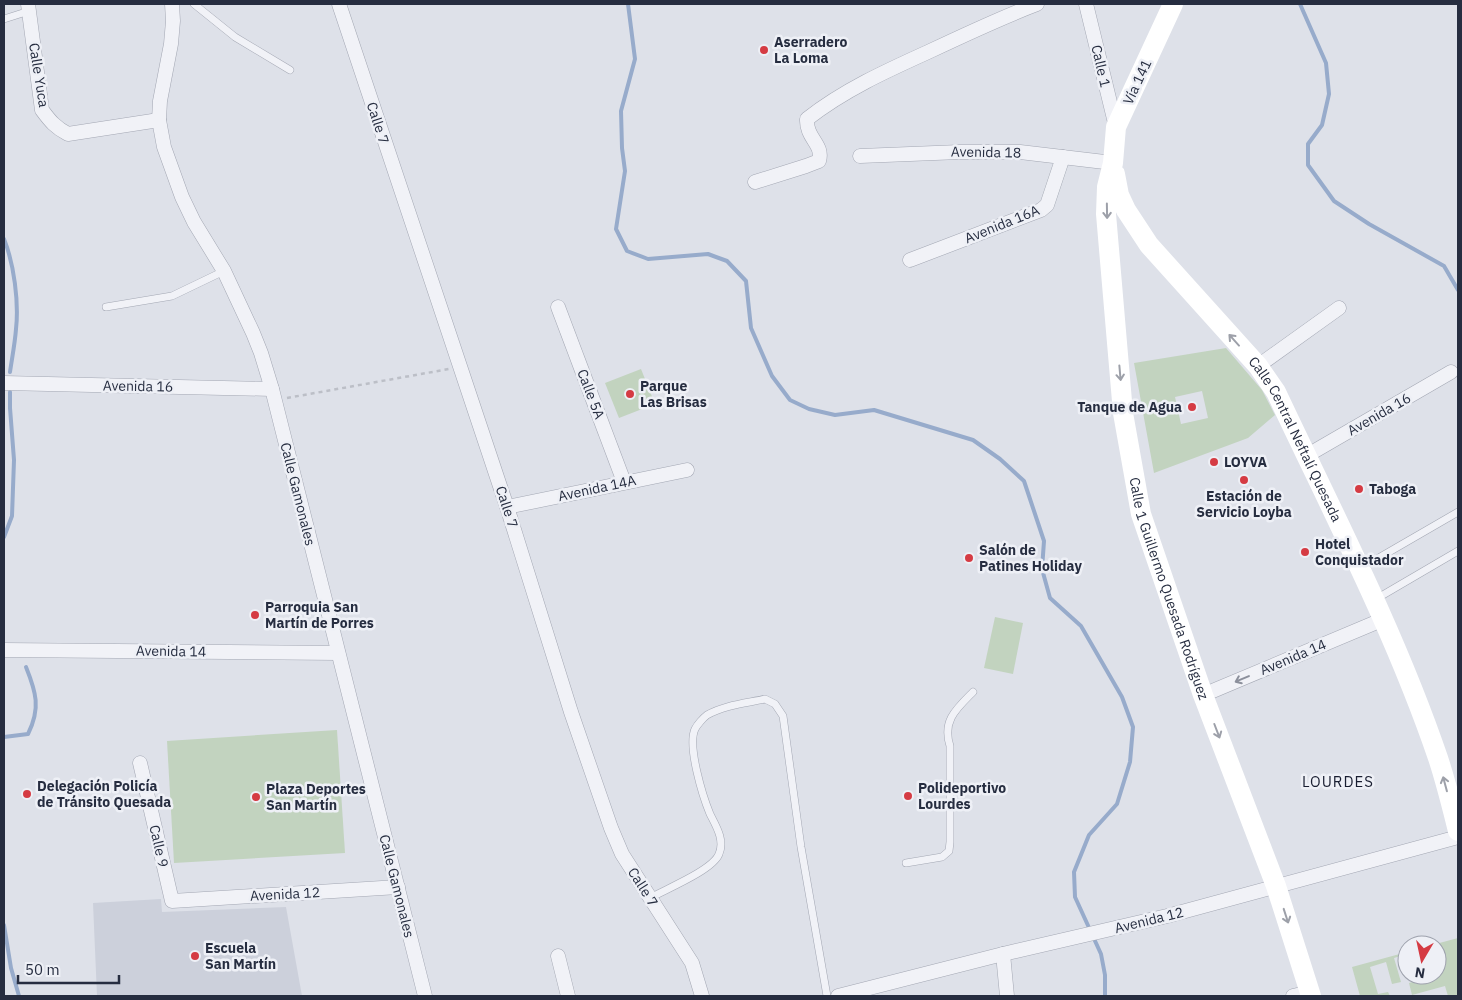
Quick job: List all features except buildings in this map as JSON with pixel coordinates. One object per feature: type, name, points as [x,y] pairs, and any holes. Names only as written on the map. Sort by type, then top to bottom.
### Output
[{"type":"main road","name":"Vía 141","points":[[1112,163],[1116,127],[1173,4]]},
{"type":"main road","name":"Calle Central Neftalí Quesada","points":[[1112,163],[1119,195],[1126,210],[1149,245],[1258,366],[1276,392],[1384,619],[1439,760],[1458,831]]},
{"type":"main road","name":"Calle 1 Guillermo Quesada Rodríguez","points":[[1112,163],[1107,187],[1106,214],[1123,413],[1141,514],[1203,695],[1276,886],[1305,995]]},
{"type":"main road","points":[[1111,259],[1117,248],[1129,241],[1136,240],[1149,245]]},
{"type":"street","name":"Calle Gamonales","points":[[172,4],[171,44],[160,101],[159,120],[164,147],[182,197],[194,222],[224,271],[261,353],[274,394],[425,996]]},
{"type":"street","name":"Calle 7","points":[[338,4],[507,507],[571,712],[611,828],[622,854],[692,963],[702,996]]},
{"type":"street","points":[[755,182],[819,161],[821,154],[807,129],[808,119],[831,102],[886,72],[1004,16],[1037,4]]},
{"type":"street","name":"Calle 1","points":[[1086,4],[1116,127]]},
{"type":"street","name":"Calle Yuca","points":[[28,7],[42,110],[59,130],[68,134],[159,120]]},
{"type":"street","name":"Avenida 18","points":[[860,156],[1020,152],[1112,163]]},
{"type":"street","name":"Avenida 16A","points":[[910,260],[1041,210],[1046,205],[1063,157]]},
{"type":"street","name":"Calle 5A","points":[[558,306],[624,482]]},
{"type":"street","points":[[1258,366],[1339,308]]},
{"type":"street","name":"Avenida 16","points":[[1306,456],[1451,372]]},
{"type":"street","name":"Avenida 16","points":[[4,383],[274,394]]},
{"type":"street","name":"Avenida 14A","points":[[507,507],[687,470]]},
{"type":"street","name":"Avenida 14","points":[[1203,695],[1384,619]]},
{"type":"street","name":"Avenida 14","points":[[4,650],[338,653]]},
{"type":"street","name":"Calle 9","points":[[140,763],[172,901]]},
{"type":"street","name":"Avenida 12","points":[[838,996],[1003,954],[1167,916],[1458,837]]},
{"type":"street","name":"Avenida 12","points":[[172,901],[398,888]]},
{"type":"street","points":[[1003,954],[1007,996]]},
{"type":"street","points":[[558,956],[568,996]]},
{"type":"lane","points":[[194,4],[234,37],[290,70]]},
{"type":"lane","points":[[4,19],[28,7]]},
{"type":"lane","points":[[106,307],[172,296],[224,271]]},
{"type":"lane","points":[[1360,569],[1458,512]]},
{"type":"lane","points":[[1375,599],[1458,551]]},
{"type":"lane","points":[[906,863],[942,857],[949,851],[950,746],[947,727],[956,709],[973,692]]},
{"type":"lane","points":[[650,898],[708,867],[719,855],[722,843],[703,797],[695,760],[693,742],[695,729],[705,716],[716,710],[766,699],[775,704],[783,716],[801,847],[827,996]]},
{"type":"path","points":[[274,394],[460,367]]},
{"type":"shaded area","name":"Escuela San Martín","points":[[161,899],[162,912],[286,907],[302,996],[97,996],[93,903]]},
{"type":"green space","points":[[1226,348],[1262,390],[1275,415],[1248,438],[1154,473],[1134,363]],"holes":[[[1202,391],[1208,418],[1181,424],[1175,397]]]},
{"type":"green space","name":"Parque Las Brisas","points":[[641,369],[655,404],[619,418],[605,383]]},
{"type":"green space","points":[[995,617],[1023,623],[1013,674],[984,668]]},
{"type":"green space","name":"Plaza Deportes San Martín","points":[[337,730],[345,853],[174,863],[167,741]]},
{"type":"green space","points":[[1458,938],[1458,996],[1448,996],[1445,986],[1412,995],[1410,985],[1447,985],[1447,941]]},
{"type":"green space","points":[[1397,955],[1397,957],[1394,958],[1397,968],[1397,983],[1392,984],[1386,962],[1370,967],[1378,994],[1388,992],[1390,996],[1360,996],[1352,967]]},
{"type":"waterway","points":[[628,4],[635,59],[621,111],[625,171],[616,229],[627,251],[648,259],[708,254],[727,261],[746,281],[751,328],[772,376],[790,400],[809,409],[835,415],[874,410],[973,440],[1000,459],[1024,481],[1044,541],[1042,569],[1050,598],[1081,626],[1122,697],[1133,727],[1130,762],[1117,804],[1089,835],[1074,872],[1075,897],[1101,954],[1105,975],[1105,996]]},
{"type":"waterway","points":[[1300,4],[1326,63],[1329,94],[1322,125],[1308,144],[1308,165],[1334,201],[1369,224],[1444,266],[1458,290]]},
{"type":"waterway","points":[[4,239],[13,271],[17,307],[16,334],[10,372]]},
{"type":"waterway","points":[[4,537],[12,516],[14,460],[10,392]]},
{"type":"waterway","points":[[4,737],[28,734],[35,716],[36,700],[26,667]]},
{"type":"waterway","points":[[4,925],[11,968],[19,996]]},
{"type":"place","name":"Aserradero La Loma","points":[[764,50]]},
{"type":"place","name":"Parque Las Brisas","points":[[630,394]]},
{"type":"place","name":"Tanque de Agua","points":[[1192,407]]},
{"type":"place","name":"LOYVA","points":[[1214,462]]},
{"type":"place","name":"Estación de Servicio Loyba","points":[[1244,480]]},
{"type":"place","name":"Taboga","points":[[1359,489]]},
{"type":"place","name":"Hotel Conquistador","points":[[1305,552]]},
{"type":"place","name":"Salón de Patines Holiday","points":[[969,558]]},
{"type":"place","name":"Parroquia San Martín de Porres","points":[[255,615]]},
{"type":"place","name":"Delegación Policía de Tránsito Quesada","points":[[27,794]]},
{"type":"place","name":"Polideportivo Lourdes","points":[[908,796]]},
{"type":"place","name":"Plaza Deportes San Martín","points":[[256,797]]},
{"type":"place","name":"Escuela San Martín","points":[[195,956]]},
{"type":"district","name":"LOURDES","points":[[1338,781]]}]
